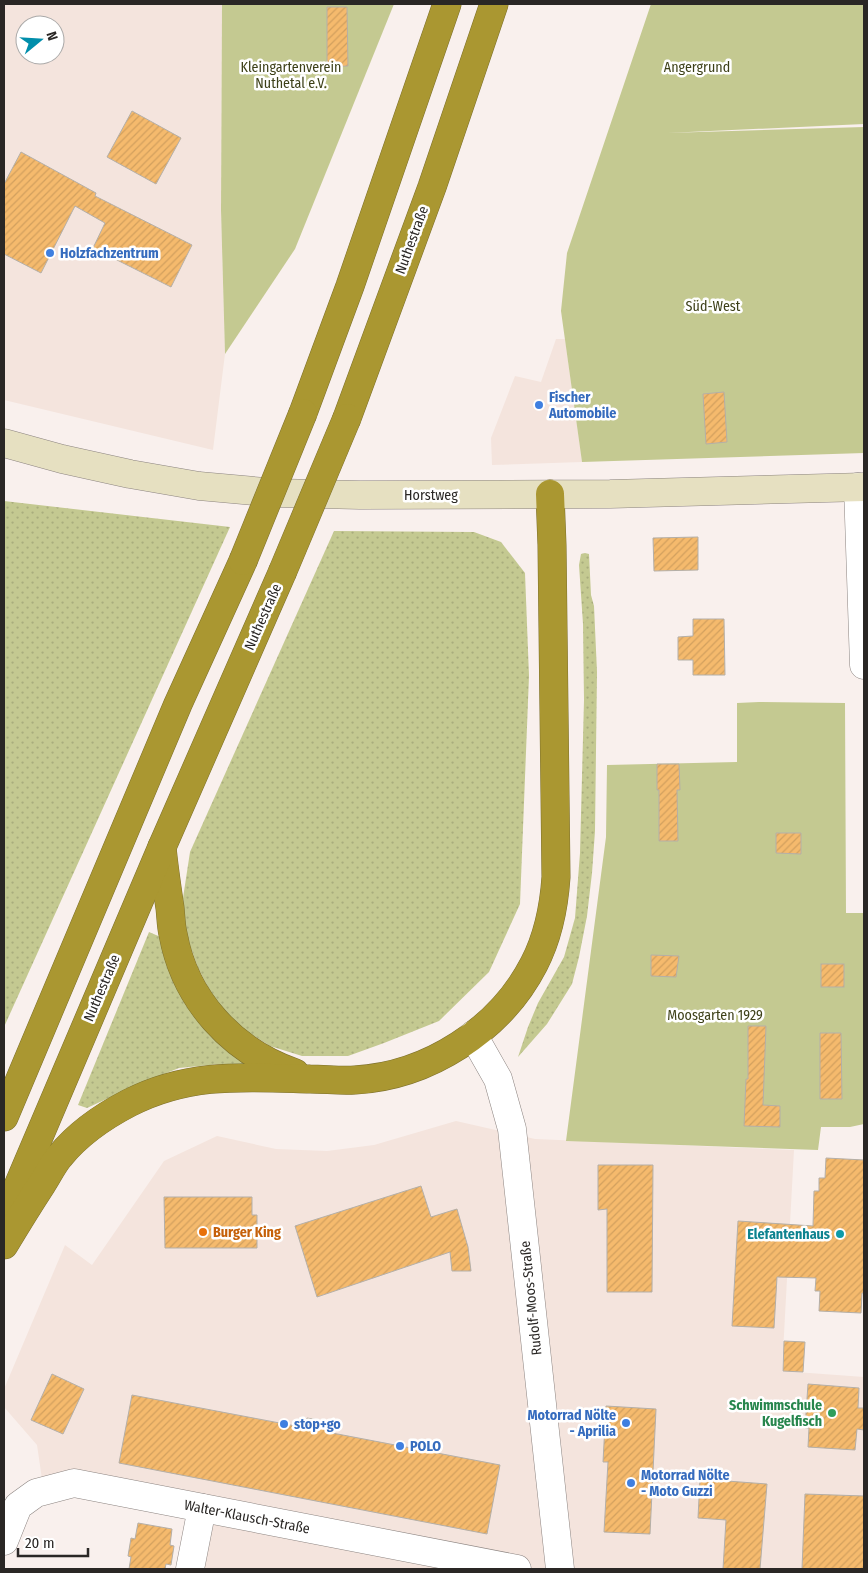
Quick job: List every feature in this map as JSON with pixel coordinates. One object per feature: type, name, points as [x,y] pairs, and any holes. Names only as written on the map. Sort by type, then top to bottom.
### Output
[{"type":"highway","points":[[4,1118],[178,704],[242,560],[303,414],[350,286],[447,4]]},
{"type":"highway","name":"Nuthestraße","points":[[4,1219],[347,418],[432,187],[494,4]]},
{"type":"highway","points":[[4,1245],[60,1156],[81,1135],[129,1103],[156,1091],[183,1083],[211,1078],[355,1080],[387,1075],[418,1066],[440,1056],[473,1035],[492,1020],[522,984],[534,964],[550,921],[556,877],[550,494]]},
{"type":"highway","points":[[162,848],[172,933],[183,969],[196,996],[225,1031],[248,1050],[280,1068],[301,1075],[323,1079]]},
{"type":"street","name":"Horstweg","points":[[4,443],[62,459],[130,474],[200,486],[277,492],[360,495],[550,494],[861,487]]},
{"type":"street","points":[[861,487],[864,665]]},
{"type":"street","name":"Rudolf-Moos-Straße","points":[[473,1035],[498,1079],[512,1129],[560,1569]]},
{"type":"street","name":"Walter-Klausch-Straße","points":[[4,1541],[18,1506],[36,1492],[74,1483],[517,1569]]},
{"type":"street","points":[[190,1569],[202,1508]]},
{"type":"shaded area","points":[[4,4],[222,4],[221,210],[225,354],[213,450],[4,400]]},
{"type":"shaded area","name":"Fischer Automobile","points":[[556,339],[565,339],[582,462],[492,465],[491,438],[515,376],[541,382]]},
{"type":"shaded area","points":[[456,1121],[535,1139],[794,1150],[782,1371],[864,1377],[864,1569],[190,1569],[202,1508],[42,1479],[37,1445],[4,1407],[4,1389],[65,1245],[92,1265],[164,1161],[217,1136],[276,1149],[327,1151],[374,1145]]},
{"type":"green space","name":"Kleingartenverein Nuthetal e.V.","points":[[222,4],[394,4],[295,249],[225,354],[221,210]]},
{"type":"green space","name":"Süd-West","points":[[651,4],[864,4],[864,124],[667,133],[864,127],[864,453],[582,462],[561,311],[567,253]]},
{"type":"green space","points":[[4,501],[230,527],[4,1027]]},
{"type":"green space","points":[[334,531],[474,532],[501,542],[525,573],[529,676],[520,904],[489,972],[439,1021],[348,1056],[302,1056],[270,1046],[240,1027],[217,1004],[198,968],[186,934],[183,898],[190,852]]},
{"type":"green space","points":[[581,554],[589,554],[597,672],[595,831],[587,916],[572,984],[547,1024],[518,1057],[538,1003],[564,957],[575,918],[580,853],[584,700],[583,624],[579,565]]},
{"type":"green space","name":"Moosgarten 1929","points":[[737,703],[845,703],[846,913],[864,913],[864,1124],[850,1127],[821,1127],[818,1150],[566,1141],[606,837],[607,765],[737,762]]},
{"type":"green space","points":[[149,932],[163,938],[207,1031],[222,1047],[271,1067],[220,1064],[179,1068],[87,1108],[78,1105]]},
{"type":"building","points":[[327,7],[347,7],[348,66],[327,67]]},
{"type":"building","points":[[132,111],[181,138],[156,184],[107,157]]},
{"type":"building","points":[[21,152],[96,193],[95,196],[192,245],[171,287],[93,248],[105,223],[75,206],[41,273],[4,254],[4,184]]},
{"type":"building","points":[[724,392],[727,442],[706,444],[703,394]]},
{"type":"building","points":[[698,537],[698,570],[654,571],[653,538]]},
{"type":"building","points":[[693,619],[724,619],[725,675],[693,675],[693,660],[678,660],[678,637],[693,636]]},
{"type":"building","points":[[657,764],[679,764],[680,790],[677,790],[678,841],[659,841]]},
{"type":"building","points":[[776,833],[801,833],[801,854],[776,853]]},
{"type":"building","points":[[651,955],[679,956],[676,977],[651,976]]},
{"type":"building","points":[[821,964],[844,964],[844,987],[821,987]]},
{"type":"building","points":[[748,1026],[766,1026],[763,1105],[780,1106],[780,1127],[744,1126],[746,1079],[748,1079]]},
{"type":"building","points":[[820,1033],[841,1033],[842,1099],[820,1099]]},
{"type":"building","points":[[826,1158],[864,1160],[864,1293],[862,1293],[861,1313],[819,1311],[820,1291],[815,1291],[816,1278],[777,1277],[774,1328],[732,1326],[738,1221],[813,1226],[814,1191],[819,1191],[819,1178],[825,1178]]},
{"type":"building","points":[[598,1165],[653,1165],[652,1292],[607,1292],[607,1209],[598,1210]]},
{"type":"building","points":[[421,1186],[431,1217],[457,1209],[468,1247],[471,1271],[452,1271],[450,1252],[317,1297],[295,1226]]},
{"type":"building","name":"Burger King","points":[[164,1197],[252,1197],[252,1215],[257,1215],[257,1248],[165,1248]]},
{"type":"building","points":[[784,1341],[805,1342],[803,1372],[783,1371]]},
{"type":"building","points":[[52,1374],[84,1389],[63,1434],[31,1420]]},
{"type":"building","name":"Schwimmschule Kugelfisch","points":[[808,1384],[859,1388],[858,1408],[864,1408],[864,1430],[857,1429],[855,1450],[808,1447],[809,1428],[805,1428]]},
{"type":"building","points":[[132,1395],[306,1428],[307,1418],[329,1422],[327,1432],[500,1465],[487,1534],[119,1463]]},
{"type":"building","points":[[606,1406],[656,1409],[650,1534],[604,1532],[608,1462],[603,1462]]},
{"type":"building","points":[[700,1479],[767,1484],[760,1569],[723,1569],[726,1520],[698,1518]]},
{"type":"building","points":[[805,1494],[864,1496],[864,1569],[802,1569]]},
{"type":"building","points":[[138,1523],[172,1529],[170,1545],[174,1546],[171,1565],[166,1564],[165,1569],[129,1569],[131,1557],[128,1556],[131,1538],[135,1539]]},
{"type":"place","name":"Holzfachzentrum","points":[[50,253]]},
{"type":"place","name":"Fischer Automobile","points":[[539,405]]},
{"type":"place","name":"Burger King","points":[[203,1232]]},
{"type":"place","name":"Elefantenhaus","points":[[840,1234]]},
{"type":"place","name":"Schwimmschule Kugelfisch","points":[[832,1413]]},
{"type":"place","name":"Motorrad Nölte - Aprilia","points":[[626,1423]]},
{"type":"place","name":"stop+go","points":[[284,1424]]},
{"type":"place","name":"POLO","points":[[400,1446]]},
{"type":"place","name":"Motorrad Nölte - Moto Guzzi","points":[[631,1483]]},
{"type":"park label","name":"Angergrund","points":[[697,67]]}]
